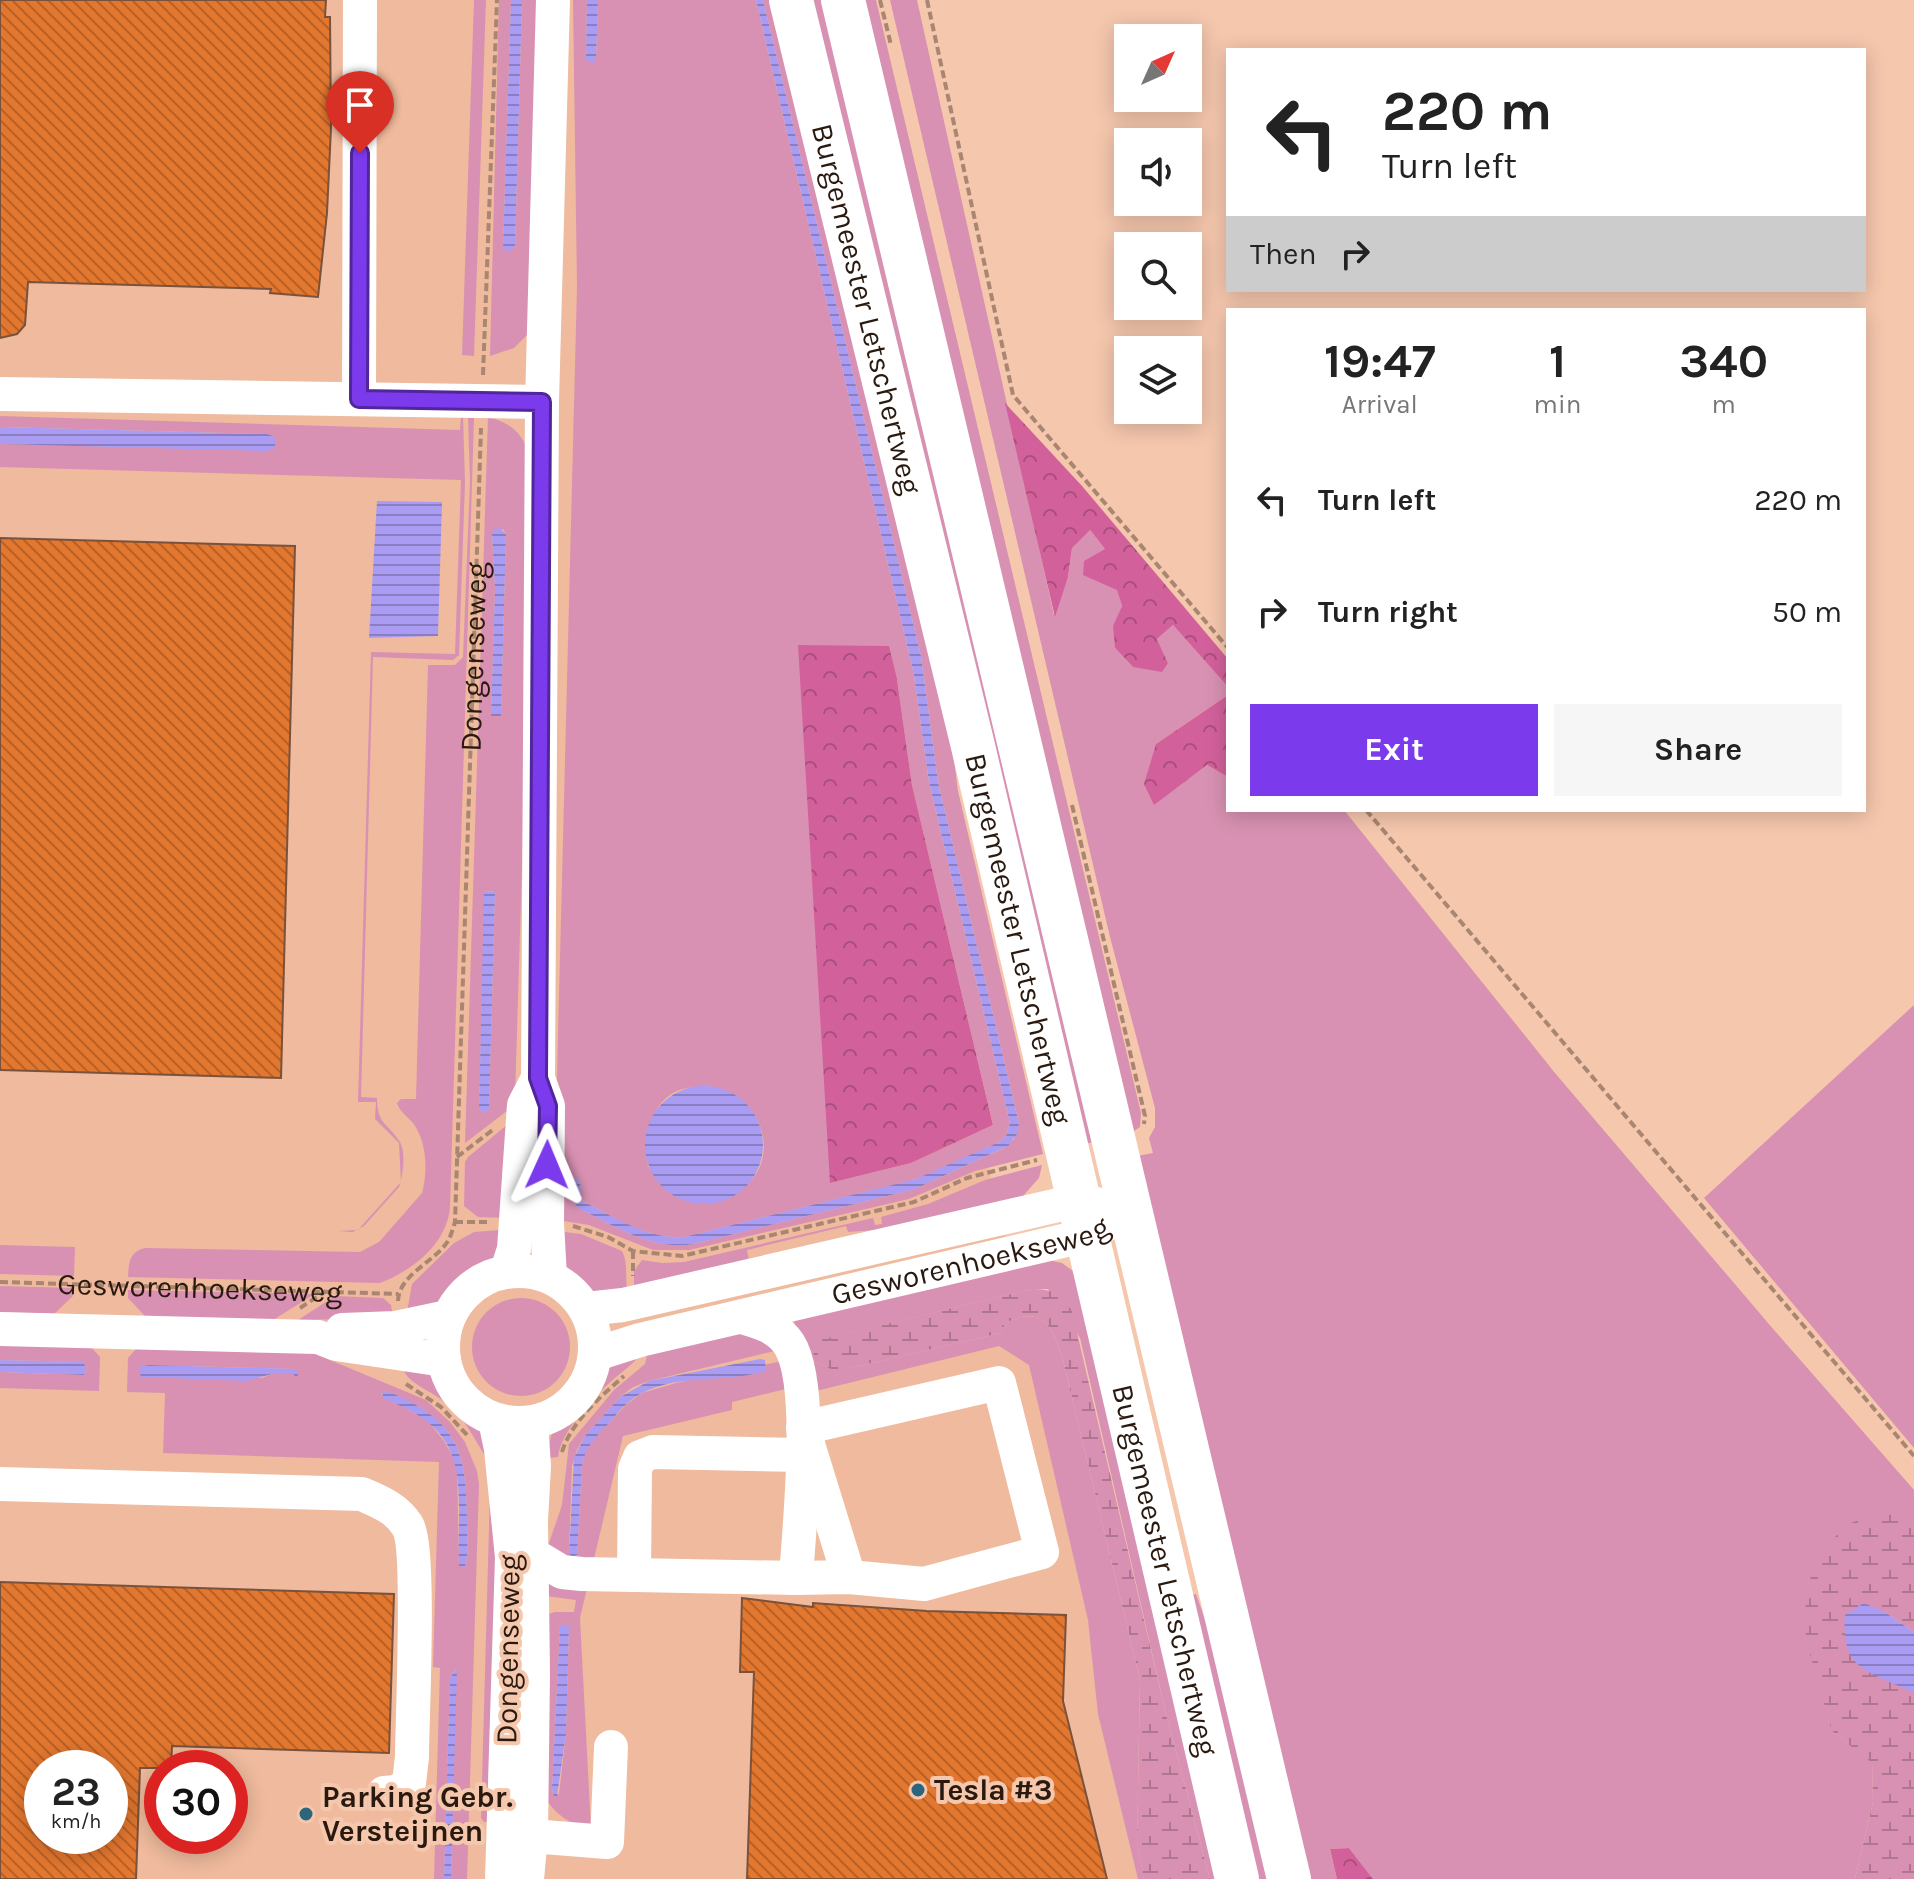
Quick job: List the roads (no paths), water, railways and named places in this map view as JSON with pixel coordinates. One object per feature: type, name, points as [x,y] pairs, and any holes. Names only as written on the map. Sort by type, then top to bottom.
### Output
[{"type":"main road","name":"Burgemeester Letschertweg","points":[[791,0],[972,742],[1237,1879]]},
{"type":"main road","name":"Burgemeester Letschertweg","points":[[843,0],[1289,1879]]},
{"type":"street","points":[[359,399],[360,0]]},
{"type":"street","points":[[507,1271],[514,1249],[532,1222],[548,1106],[531,1092],[542,402],[553,0]]},
{"type":"street","points":[[0,394],[542,402]]},
{"type":"street","name":"Gesworenhoekseweg","points":[[586,1309],[1084,1217],[1129,1212]]},
{"type":"street","name":"Gesworenhoekseweg","points":[[596,1354],[640,1340],[742,1317],[1084,1217]]},
{"type":"street","points":[[532,1222],[550,1277]]},
{"type":"street","points":[[507,1271],[536,1272],[550,1277],[571,1290],[586,1309],[596,1338],[591,1374],[582,1392],[568,1407],[551,1417],[513,1424],[495,1420],[480,1413],[456,1390],[444,1360],[442,1345],[448,1317],[466,1292],[478,1282],[507,1271]]},
{"type":"street","name":"Gesworenhoekseweg","points":[[0,1329],[318,1337],[338,1331],[396,1328],[448,1317]]},
{"type":"street","points":[[742,1317],[762,1323],[782,1335],[791,1347],[801,1387],[803,1441],[796,1578]]},
{"type":"street","name":"Gesworenhoekseweg","points":[[318,1337],[336,1344],[444,1360]]},
{"type":"street","points":[[532,1554],[562,1572],[634,1575],[796,1578],[849,1577],[924,1584],[1042,1552],[999,1383],[803,1441],[653,1452],[640,1457],[635,1469],[634,1575]]},
{"type":"street","name":"Dongenseweg","points":[[495,1420],[512,1557],[517,1833],[527,1879]]},
{"type":"street","name":"Dongenseweg","points":[[502,1879],[517,1833],[532,1554],[534,1466],[531,1423]]},
{"type":"street","points":[[803,1441],[849,1577]]},
{"type":"street","points":[[0,1484],[362,1494],[390,1506],[409,1527],[414,1564],[412,1757],[409,1783],[397,1792],[384,1793]]},
{"type":"street","points":[[517,1833],[607,1842],[611,1747]]},
{"type":"place","name":"Tesla #3","points":[[918,1790]]},
{"type":"place","name":"Parking Gebr. Versteijnen","points":[[306,1814]]}]
